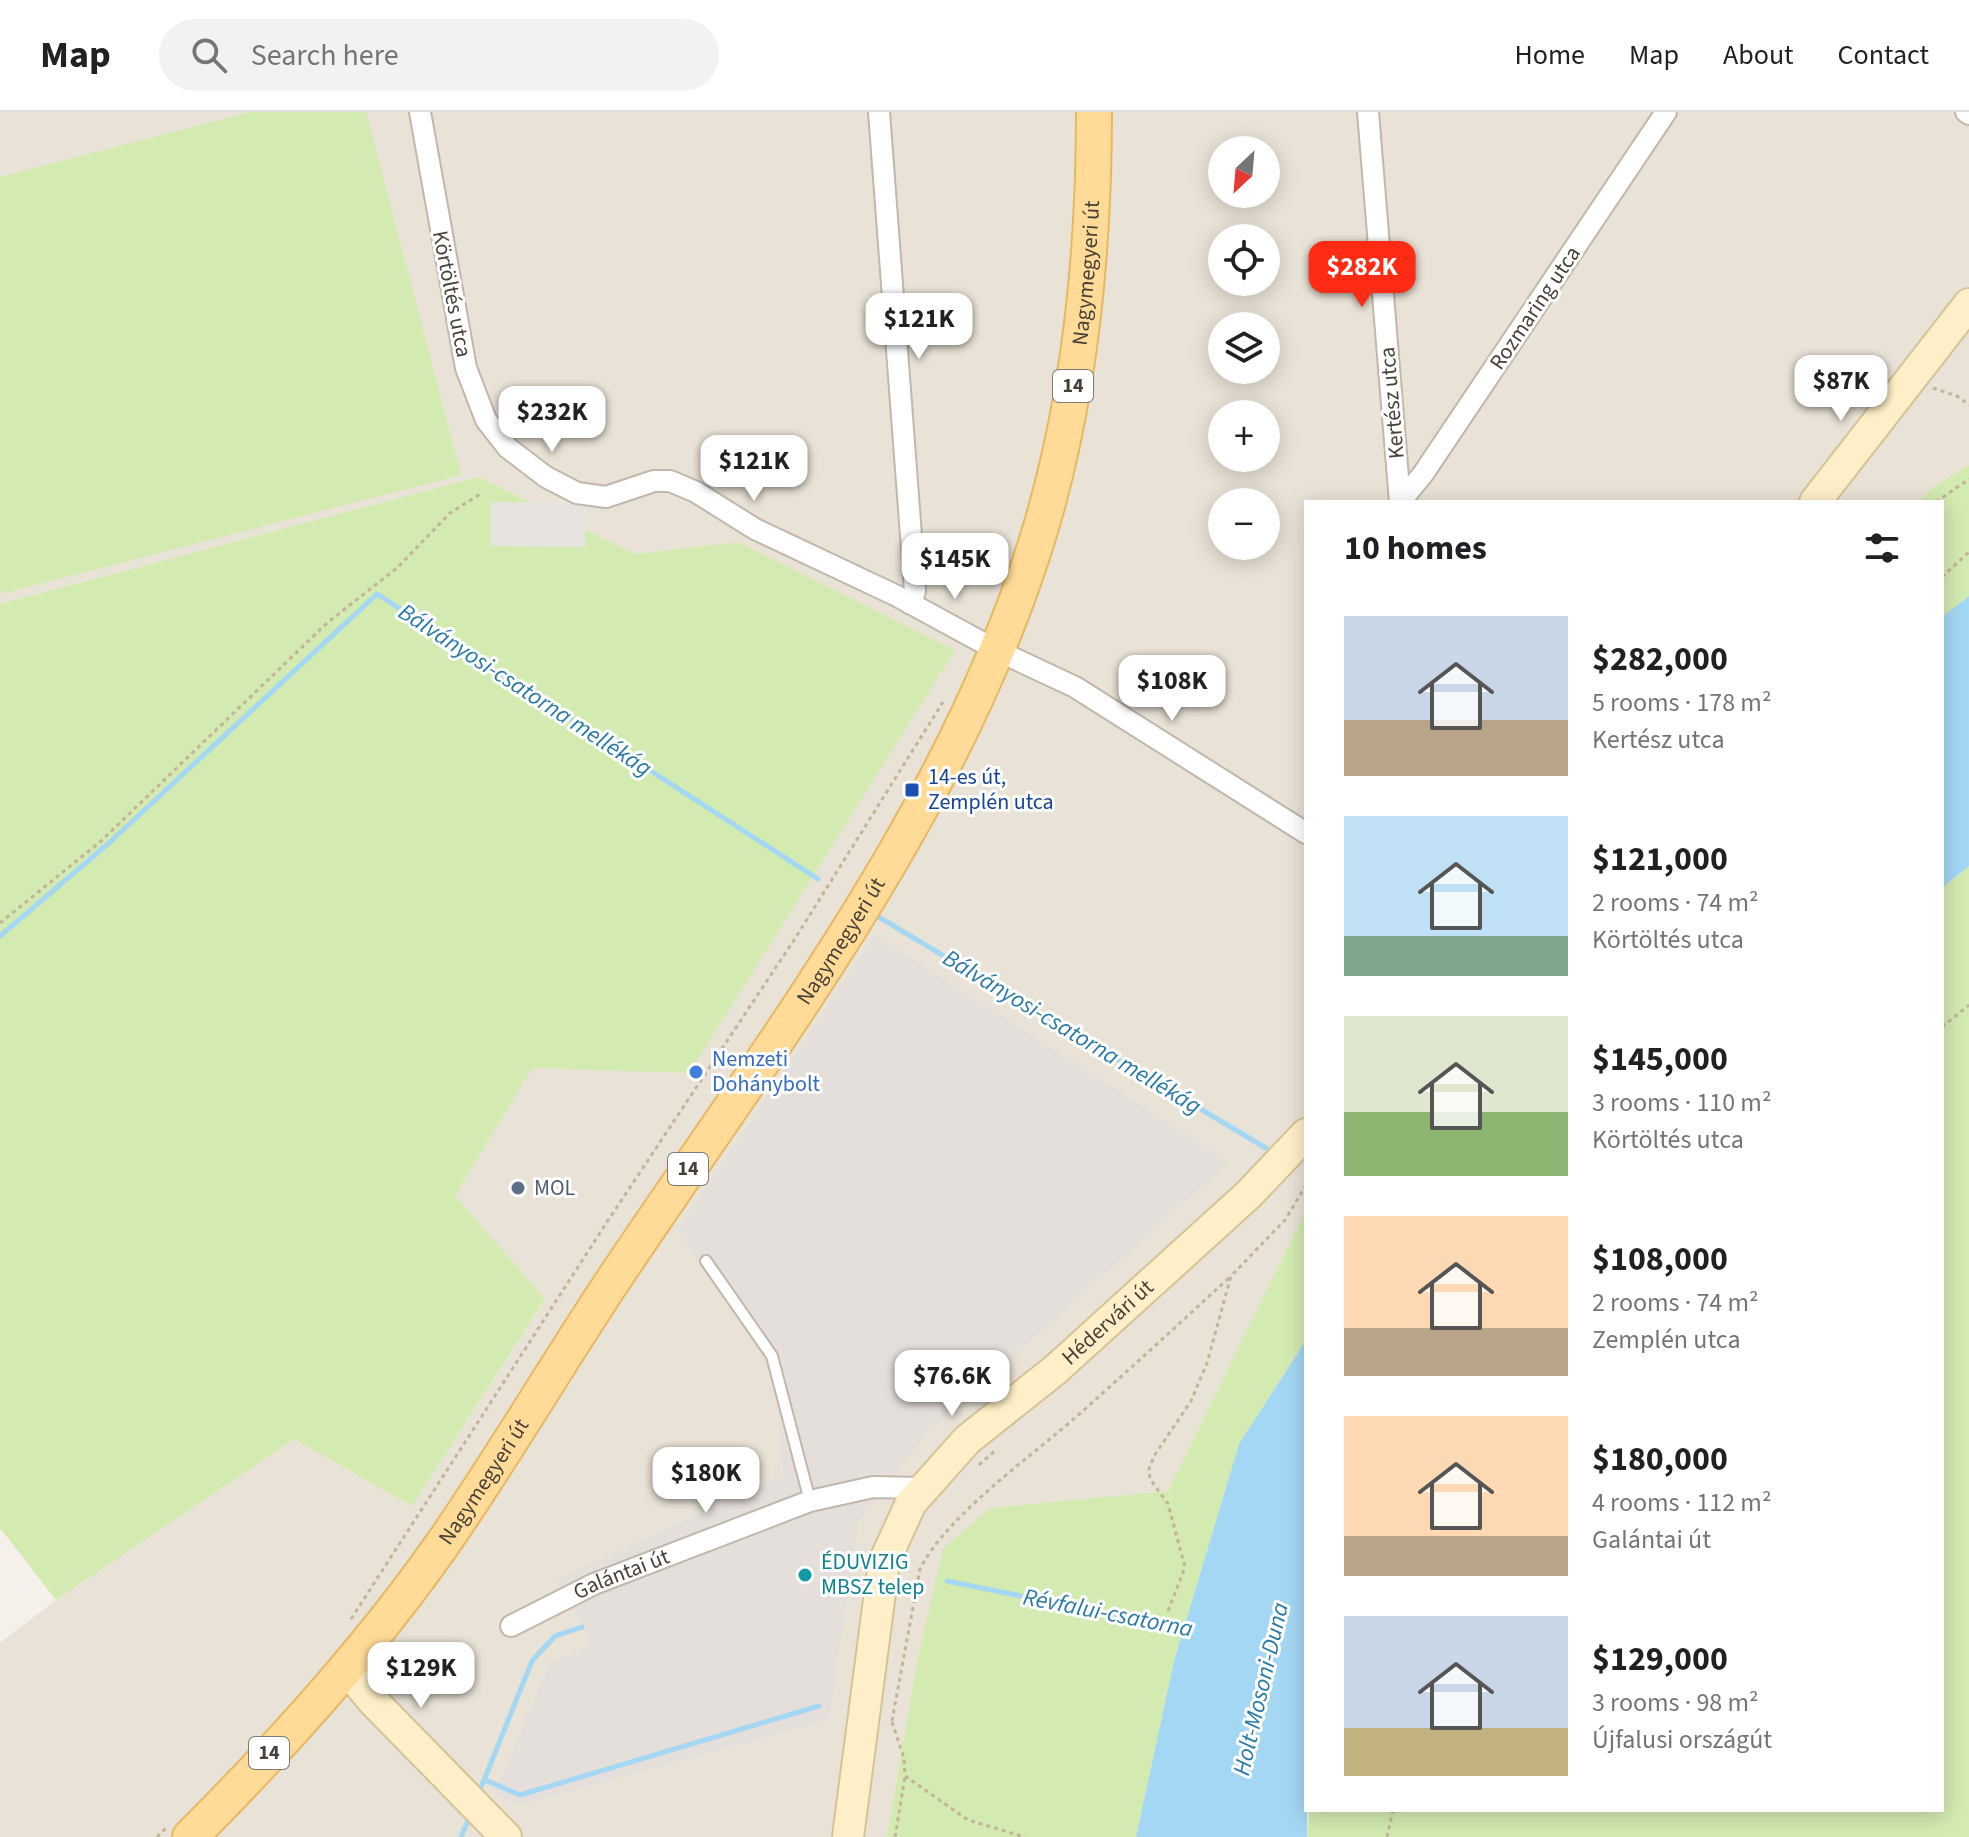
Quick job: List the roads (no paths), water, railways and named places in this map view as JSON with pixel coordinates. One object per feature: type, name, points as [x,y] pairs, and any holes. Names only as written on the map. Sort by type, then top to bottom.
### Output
[{"type":"main road","name":"Nagymegyeri út","points":[[345,1667],[444,1542],[604,1293],[871,894],[904,841],[996,650],[1041,528],[1075,377],[1094,212],[1094,112]]},
{"type":"main road","name":"14","points":[[190,1837],[345,1667]]},
{"type":"street","name":"Körtöltés utca","points":[[420,112],[466,368],[486,420],[508,448],[546,477],[577,493],[606,497],[654,481],[682,486],[755,529],[1075,687],[1304,832]]},
{"type":"street","points":[[879,112],[915,591],[911,604]]},
{"type":"street","name":"Kertész utca","points":[[1368,112],[1400,500]]},
{"type":"street","name":"Rozmaring utca","points":[[1402,500],[1423,474],[1666,112]]},
{"type":"street","points":[[1817,500],[1969,304]]},
{"type":"street","name":"Hédervári út","points":[[848,1837],[884,1562],[921,1488],[967,1440],[1055,1370],[1248,1195],[1304,1136]]},
{"type":"street","name":"Galántai út","points":[[511,1626],[594,1584],[810,1501],[873,1487],[921,1488]]},
{"type":"street","points":[[345,1667],[372,1700],[497,1828]]},
{"type":"lane","points":[[706,1261],[772,1356],[810,1501]]},
{"type":"water","points":[[1969,596],[1969,866],[1944,886],[1944,615]]},
{"type":"water","name":"Holt-Mosoni-Duna","points":[[1304,1343],[1304,1812],[1307,1812],[1307,1837],[1136,1837],[1174,1661],[1239,1444]]},
{"type":"waterway","name":"Bálványosi-csatorna mellékág","points":[[0,936],[110,842],[377,594],[818,879]]},
{"type":"waterway","name":"Bálványosi-csatorna mellékág","points":[[877,916],[1266,1148]]},
{"type":"waterway","name":"Révfalui-csatorna","points":[[947,1581],[1189,1630]]},
{"type":"waterway","name":"Révfalui-csatorna","points":[[478,1795],[532,1661],[555,1636],[582,1627]]},
{"type":"waterway","points":[[485,1780],[520,1795],[819,1706]]},
{"type":"waterway","name":"Révfalui-csatorna","points":[[461,1837],[470,1816]]},
{"type":"place","name":"14-es út, Zemplén utca","points":[[912,790]]},
{"type":"place","name":"Nemzeti Dohánybolt","points":[[696,1072]]},
{"type":"place","name":"MOL","points":[[518,1188]]},
{"type":"place","name":"ÉDUVIZIG MBSZ telep","points":[[805,1575]]}]
